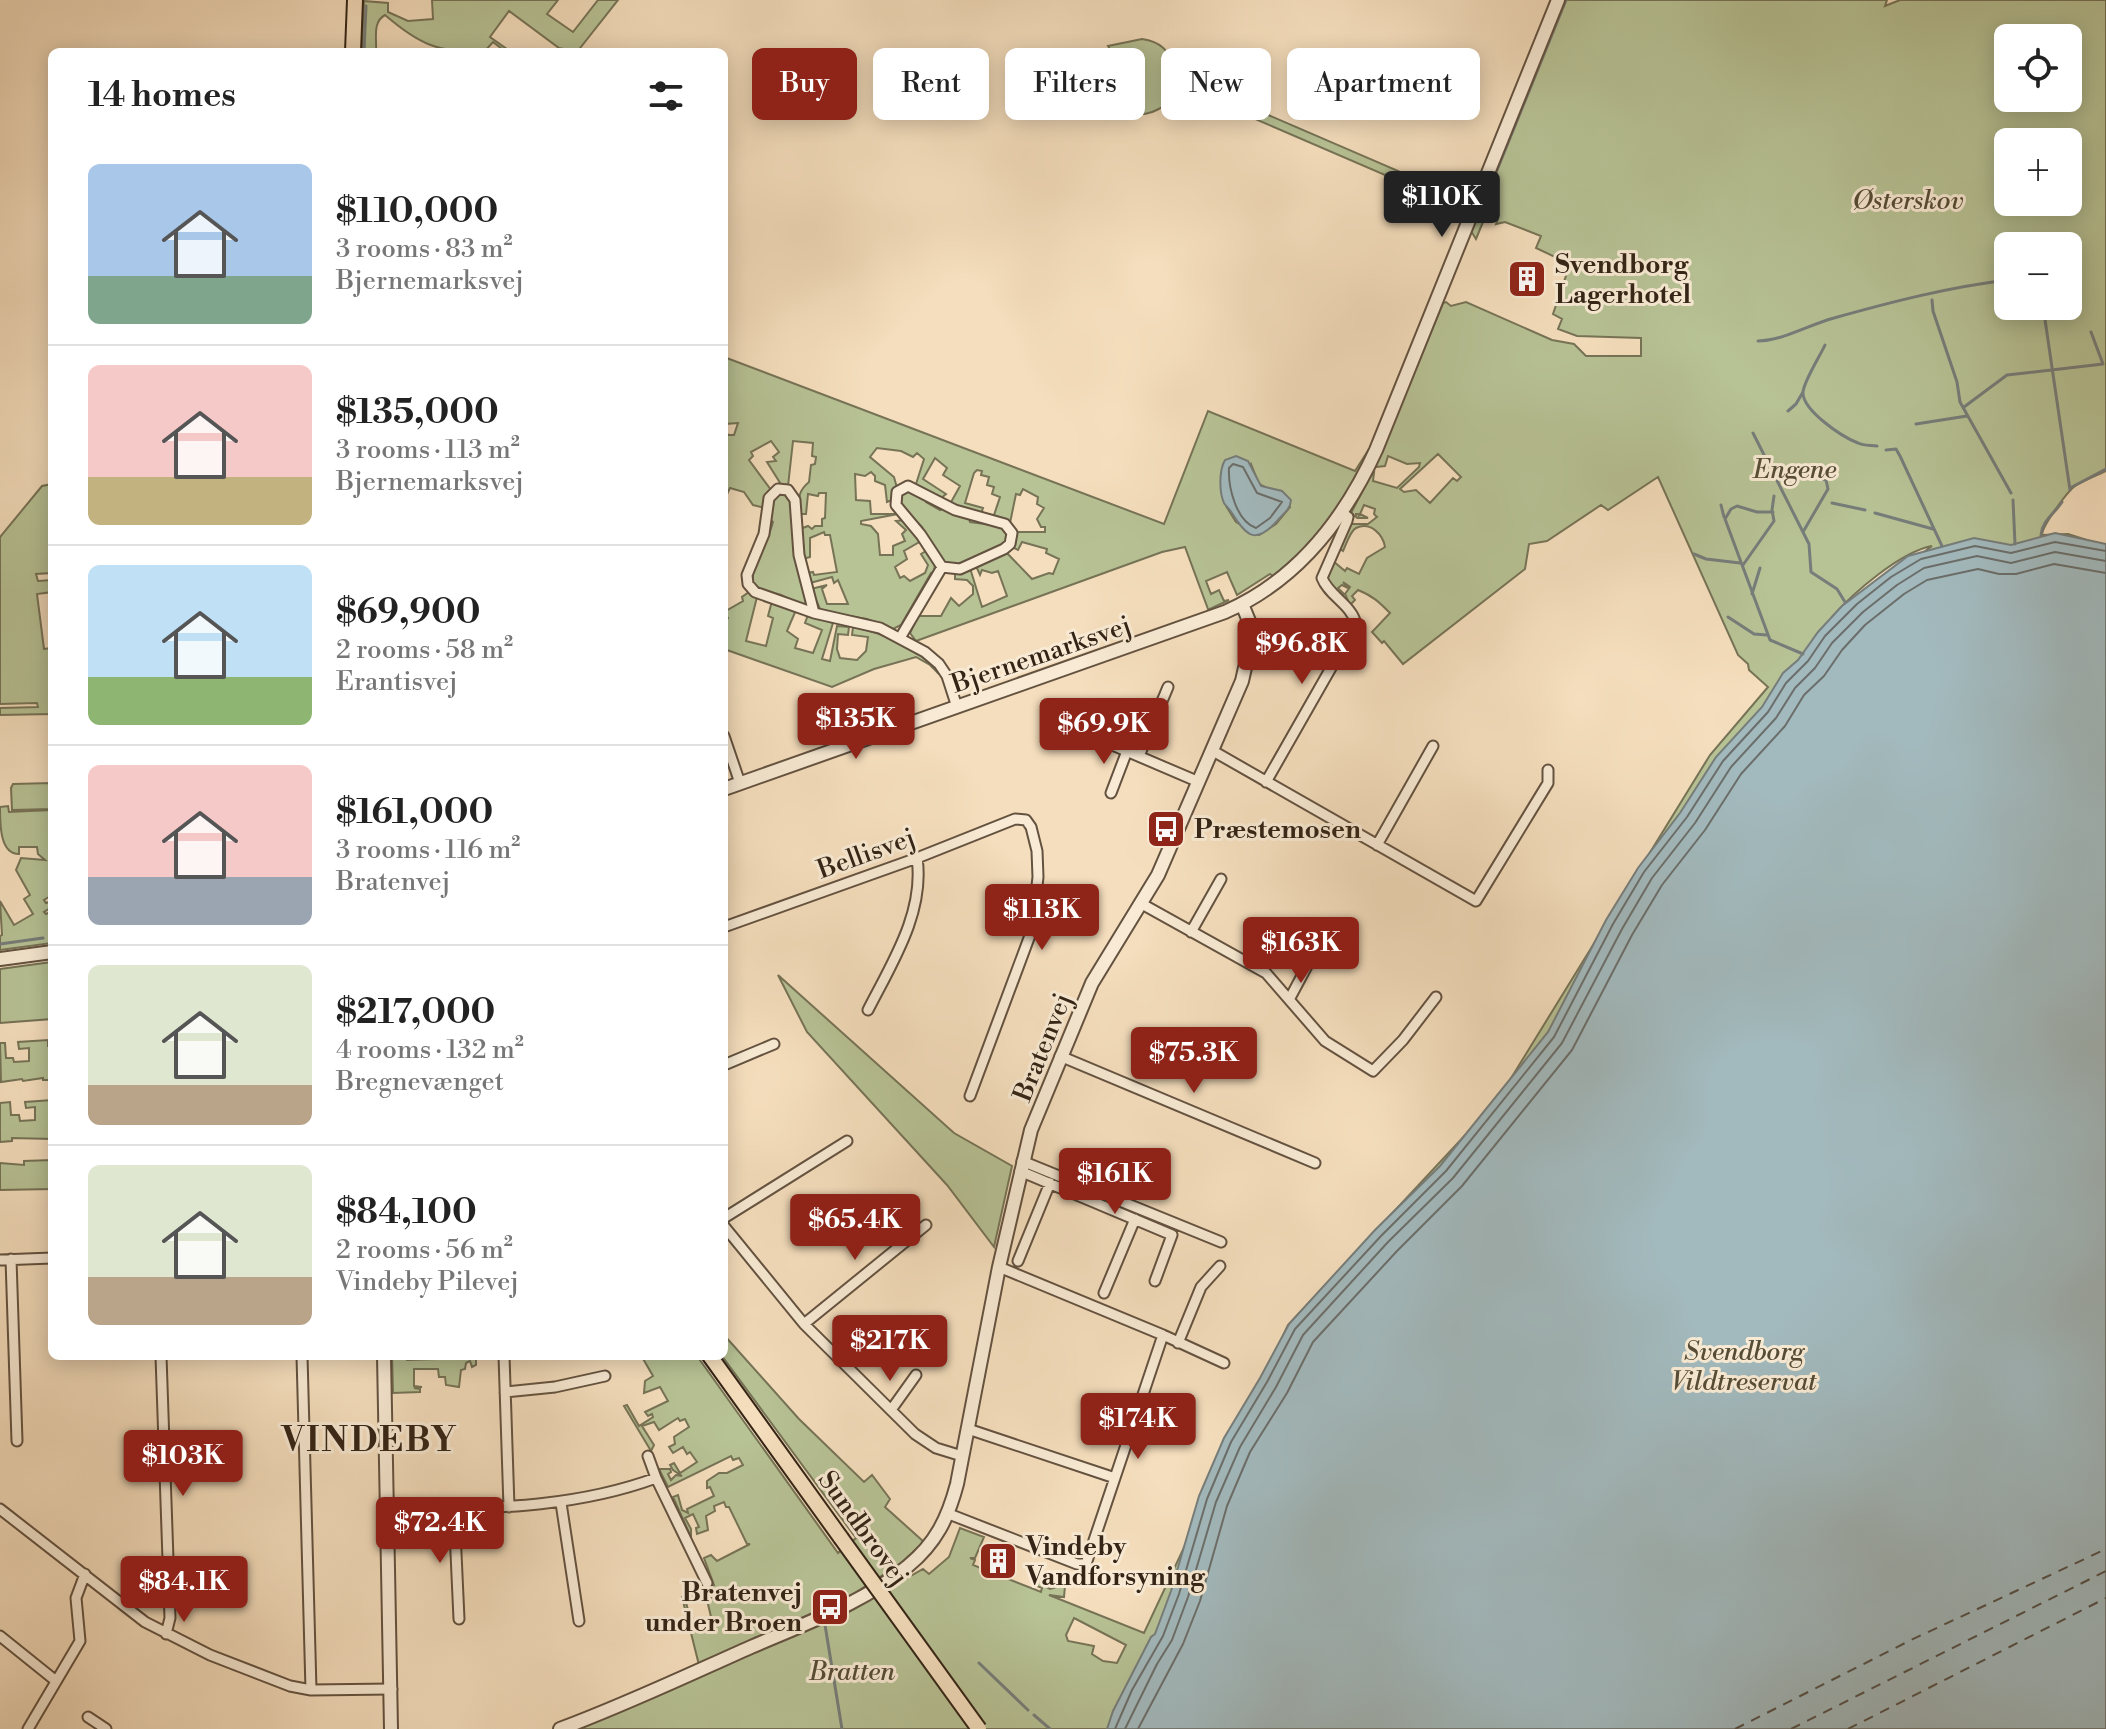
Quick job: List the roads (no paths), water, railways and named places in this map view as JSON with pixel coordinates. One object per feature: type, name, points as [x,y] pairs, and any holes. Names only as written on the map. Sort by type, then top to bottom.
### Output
[{"type":"main road","points":[[353,48],[355,0]]},
{"type":"main road","name":"Sundbrovej","points":[[713,1360],[979,1729]]},
{"type":"street","name":"Bjernemarksvej","points":[[728,788],[1181,628],[1242,604],[1293,568],[1342,513],[1376,450],[1558,0]]},
{"type":"street","points":[[912,486],[955,510],[1002,523],[1011,531],[1011,541],[1004,549],[964,568],[942,567],[896,505],[896,495],[902,488],[912,486]]},
{"type":"street","points":[[814,613],[799,555],[795,500],[790,491],[778,489],[769,498],[764,534],[747,575],[748,584],[755,592],[814,613],[872,625],[925,652],[947,676],[957,707]]},
{"type":"street","name":"Bjernemarksvej","points":[[1266,782],[1356,624],[1354,616],[1329,590],[1322,576],[1346,525],[1348,517],[1342,513]]},
{"type":"street","points":[[900,638],[942,567]]},
{"type":"street","name":"Bratenvej","points":[[560,1729],[784,1633],[865,1594],[903,1571],[936,1537],[949,1514],[1021,1166],[1060,1056],[1100,967],[1158,875],[1213,751],[1249,657],[1251,635],[1242,604]]},
{"type":"street","points":[[1139,756],[1168,687]]},
{"type":"street","points":[[1087,732],[1199,782]]},
{"type":"street","points":[[1377,845],[1433,746]]},
{"type":"street","points":[[728,748],[740,783]]},
{"type":"street","points":[[1111,793],[1127,751]]},
{"type":"street","points":[[1213,751],[1476,901],[1548,783],[1548,770]]},
{"type":"street","name":"Bellisvej","points":[[728,926],[1023,818],[1030,824],[1037,851],[1038,877],[1032,930],[970,1096]]},
{"type":"street","points":[[868,1010],[901,946],[919,893],[917,858]]},
{"type":"street","points":[[1191,932],[1221,879]]},
{"type":"street","points":[[1142,904],[1266,973],[1325,1041],[1373,1071],[1403,1040],[1436,997]]},
{"type":"street","points":[[1290,998],[1328,927]]},
{"type":"street","points":[[0,959],[48,953]]},
{"type":"street","points":[[728,1063],[774,1044]]},
{"type":"street","points":[[1060,1056],[1315,1163]]},
{"type":"street","points":[[728,1215],[847,1141]]},
{"type":"street","points":[[1021,1166],[1050,1183],[1172,1235],[1155,1281]]},
{"type":"street","points":[[1021,1166],[1221,1242]]},
{"type":"street","points":[[1018,1261],[1050,1183]]},
{"type":"street","points":[[1104,1293],[1135,1219]]},
{"type":"street","points":[[804,1324],[926,1225]]},
{"type":"street","points":[[728,1231],[804,1324],[915,1434],[936,1448],[962,1456]]},
{"type":"street","points":[[17,1441],[5,1259],[48,1258]]},
{"type":"street","points":[[1178,1343],[1201,1287],[1220,1266]]},
{"type":"street","points":[[999,1267],[1224,1363]]},
{"type":"street","points":[[949,1514],[1084,1565],[1163,1335]]},
{"type":"street","points":[[161,1360],[170,1618],[166,1634]]},
{"type":"street","points":[[302,1360],[311,1690]]},
{"type":"street","points":[[384,1360],[391,1729]]},
{"type":"street","points":[[504,1360],[509,1507]]},
{"type":"street","points":[[891,1410],[916,1375]]},
{"type":"street","points":[[505,1392],[555,1387],[605,1376]]},
{"type":"street","points":[[968,1429],[1115,1478]]},
{"type":"street","points":[[648,1456],[707,1583]]},
{"type":"street","points":[[388,1511],[561,1503],[608,1494],[656,1478]]},
{"type":"street","points":[[561,1503],[579,1621]]},
{"type":"street","points":[[0,1509],[145,1622],[240,1668],[311,1690],[392,1689]]},
{"type":"street","points":[[454,1509],[459,1619]]},
{"type":"street","points":[[28,1729],[80,1641],[76,1598],[85,1574]]},
{"type":"street","points":[[0,1636],[56,1681]]},
{"type":"street","points":[[88,1717],[106,1729]]},
{"type":"water","points":[[1236,456],[1248,461],[1261,486],[1282,491],[1291,500],[1270,528],[1258,535],[1252,535],[1242,528],[1222,498],[1220,481],[1223,464]]},
{"type":"water","name":"Svendborg Vildtreservat","points":[[2055,533],[2106,544],[2106,1729],[1107,1729],[1113,1711],[1155,1634],[1199,1496],[1224,1438],[1289,1324],[1375,1230],[1440,1166],[1548,1032],[1606,920],[1638,868],[1680,813],[1716,757],[1762,707],[1783,673],[1798,660],[1842,606],[1908,556],[1974,538],[2011,545]]},
{"type":"waterway","points":[[1495,175],[1566,0]]},
{"type":"waterway","points":[[364,48],[366,6]]},
{"type":"waterway","points":[[1758,341],[1778,338],[1824,321],[1899,301],[1994,282]]},
{"type":"waterway","points":[[1932,300],[1957,382],[1960,402],[2011,493]]},
{"type":"waterway","points":[[2045,320],[2070,490]]},
{"type":"waterway","points":[[1964,407],[2007,375],[2103,364],[2091,332]]},
{"type":"waterway","points":[[1825,345],[1806,382],[1804,399],[1824,422],[1843,435],[1860,444],[1877,446]]},
{"type":"waterway","points":[[1788,411],[1803,392]]},
{"type":"waterway","points":[[1916,424],[1967,416]]},
{"type":"waterway","points":[[1753,433],[1809,544],[1811,572],[1837,589],[1845,602]]},
{"type":"waterway","points":[[1886,450],[1896,449],[1942,546]]},
{"type":"waterway","points":[[2072,487],[2106,469]]},
{"type":"waterway","points":[[1802,474],[1826,480],[1828,489],[1803,532]]},
{"type":"waterway","points":[[1743,565],[1774,521],[1774,496]]},
{"type":"waterway","points":[[2013,500],[2015,544]]},
{"type":"waterway","points":[[2041,535],[2046,521],[2062,502]]},
{"type":"waterway","points":[[1832,503],[1865,510]]},
{"type":"waterway","points":[[1721,505],[1724,517]]},
{"type":"waterway","points":[[1773,512],[1757,512],[1737,506],[1725,519],[1770,640],[1803,654]]},
{"type":"waterway","points":[[1875,513],[1933,529]]},
{"type":"waterway","points":[[1694,554],[1706,559],[1740,563]]},
{"type":"waterway","points":[[1752,594],[1760,568]]},
{"type":"waterway","points":[[1728,617],[1754,634],[1767,635]]},
{"type":"waterway","points":[[0,944],[43,938]]},
{"type":"waterway","points":[[825,1625],[842,1729]]},
{"type":"waterway","points":[[979,1663],[1028,1710]]},
{"type":"waterway","points":[[1034,1715],[1050,1729]]},
{"type":"place","name":"Svendborg Lagerhotel","points":[[1527,279]]},
{"type":"place","name":"Præstemosen","points":[[1166,829]]},
{"type":"place","name":"Vindeby Vandforsyning","points":[[998,1561]]},
{"type":"place","name":"Bratenvej under Broen","points":[[830,1607]]},
{"type":"district","name":"VINDEBY","points":[[370,1439]]},
{"type":"park label","name":"Østerskov","points":[[1908,200]]},
{"type":"park label","name":"Engene","points":[[1795,469]]},
{"type":"park label","name":"Bratten","points":[[852,1671]]}]
